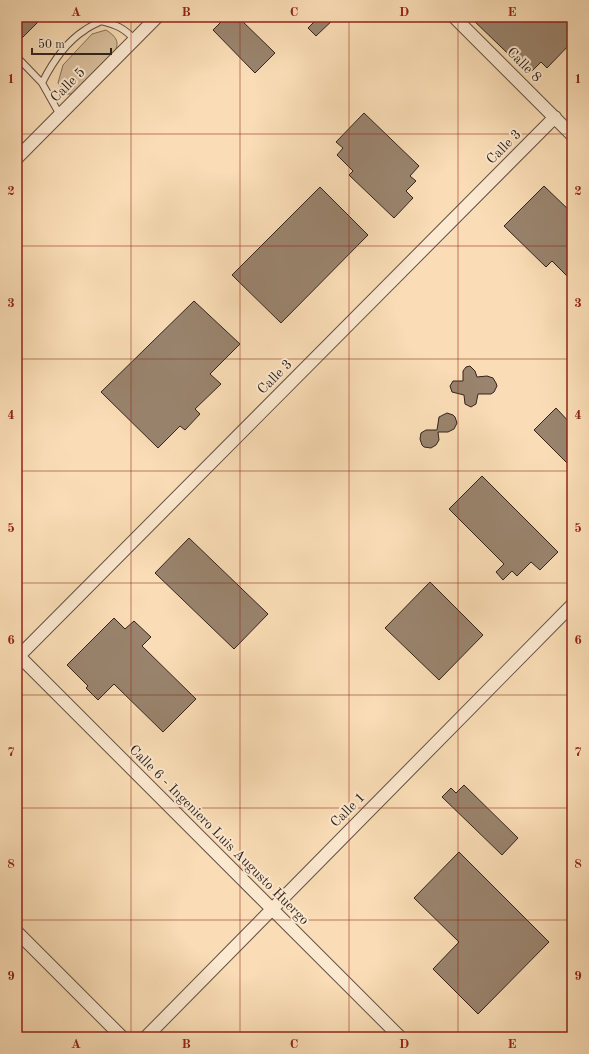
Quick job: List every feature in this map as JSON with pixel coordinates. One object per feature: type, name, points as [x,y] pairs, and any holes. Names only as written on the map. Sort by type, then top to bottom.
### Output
[{"type":"street","name":"Calle 5","points":[[17,158],[157,17]]},
{"type":"street","name":"Calle 8","points":[[454,17],[572,135]]},
{"type":"street","name":"Calle 3","points":[[18,656],[555,117]]},
{"type":"street","name":"Calle 1","points":[[146,1037],[572,606]]},
{"type":"street","name":"Calle 6 - Ingeniero Luis Augusto Huergo","points":[[18,656],[400,1037]]},
{"type":"street","points":[[17,932],[122,1037]]},
{"type":"lane","points":[[42,83],[51,65],[70,43],[85,30],[101,21],[116,25],[126,30],[135,40]]},
{"type":"lane","points":[[17,57],[42,83],[60,115]]},
{"type":"shaded area","points":[[106,30],[113,35],[117,43],[114,54],[72,94],[67,94],[58,83],[63,65],[92,34]]},
{"type":"building","points":[[17,17],[43,17],[22,38],[17,33]]},
{"type":"building","points":[[226,17],[238,17],[275,53],[255,73],[213,30]]},
{"type":"building","points":[[319,17],[336,17],[316,36],[308,28]]},
{"type":"building","points":[[470,17],[572,17],[572,42],[547,68],[541,62],[529,74]]},
{"type":"building","points":[[364,113],[419,166],[410,176],[416,181],[406,191],[413,198],[394,218],[349,175],[353,171],[337,155],[343,148],[336,142]]},
{"type":"building","points":[[544,186],[572,213],[572,281],[552,261],[546,267],[504,226]]},
{"type":"building","points":[[320,187],[368,235],[281,323],[232,275]]},
{"type":"building","points":[[194,301],[240,344],[210,374],[221,384],[195,409],[200,414],[185,430],[180,426],[158,448],[101,392]]},
{"type":"building","points":[[470,366],[475,371],[477,377],[487,376],[493,378],[497,386],[491,394],[478,394],[476,404],[471,407],[465,404],[464,395],[452,392],[450,386],[453,381],[463,381],[463,371],[466,367]]},
{"type":"building","points":[[556,408],[572,425],[572,468],[534,430]]},
{"type":"building","points":[[447,413],[455,417],[457,423],[454,429],[448,432],[438,432],[439,440],[436,445],[431,448],[424,447],[420,439],[421,433],[426,430],[437,430],[439,417]]},
{"type":"building","points":[[482,476],[558,552],[540,570],[531,562],[517,576],[512,571],[503,580],[496,572],[504,564],[449,509]]},
{"type":"building","points":[[189,538],[268,614],[234,649],[155,573]]},
{"type":"building","points":[[430,582],[483,635],[439,680],[385,628]]},
{"type":"building","points":[[114,618],[125,629],[134,621],[151,637],[142,646],[196,699],[163,732],[114,684],[98,700],[86,688],[88,686],[67,665]]},
{"type":"building","points":[[464,785],[518,838],[502,855],[442,797],[451,788],[456,793]]},
{"type":"building","points":[[459,852],[549,942],[478,1014],[433,969],[459,942],[414,898]]}]
